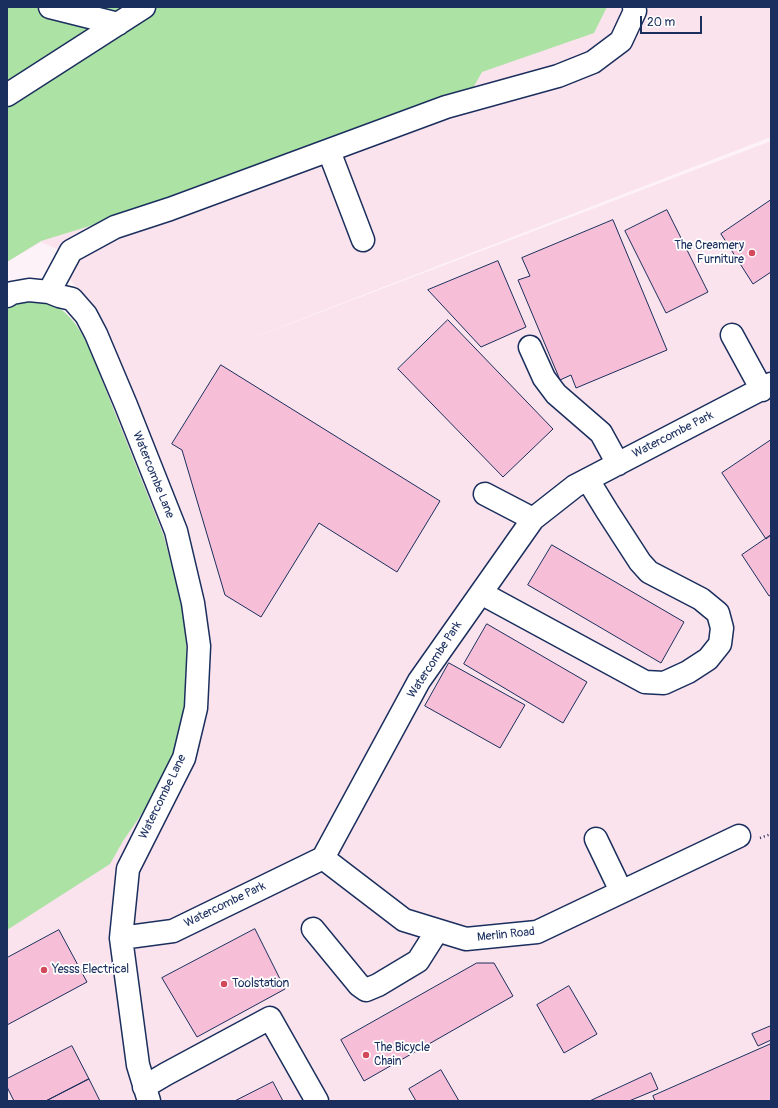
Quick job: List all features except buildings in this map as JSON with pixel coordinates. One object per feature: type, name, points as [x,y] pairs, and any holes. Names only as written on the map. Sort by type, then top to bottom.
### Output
[{"type":"street","points":[[50,7],[118,24]]},
{"type":"street","points":[[7,95],[144,7]]},
{"type":"street","points":[[49,292],[71,252],[115,227],[170,209],[446,107],[558,76],[594,62],[620,41],[635,11],[634,7]]},
{"type":"street","points":[[329,151],[363,240]]},
{"type":"street","name":"Watercombe Lane","points":[[7,296],[12,293],[28,290],[49,292],[72,299],[86,315],[96,334],[126,405],[176,531],[193,604],[199,646],[196,708],[184,758],[128,868],[121,938],[138,1065],[147,1094]]},
{"type":"street","points":[[732,335],[766,387]]},
{"type":"street","points":[[530,347],[544,378],[556,394],[600,433],[618,464]]},
{"type":"street","name":"Watercombe Park","points":[[121,938],[173,931],[323,858],[419,681],[533,519],[575,486],[766,387]]},
{"type":"street","points":[[481,593],[645,682],[664,683],[688,672],[708,659],[720,644],[722,628],[718,613],[701,599],[649,572],[640,562],[588,480]]},
{"type":"street","points":[[485,494],[533,519]]},
{"type":"street","name":"Merlin Road","points":[[323,858],[404,920],[466,939],[537,932],[739,836]]},
{"type":"street","points":[[596,839],[621,891]]},
{"type":"street","points":[[313,929],[359,985],[366,990],[378,985],[418,961],[437,931]]},
{"type":"street","points":[[147,1094],[166,1074],[270,1018],[317,1101]]},
{"type":"shaded area","points":[[7,7],[771,7],[771,137],[226,348],[771,141],[771,1101],[7,1101],[7,338],[88,345],[108,393],[130,384],[104,321],[61,268],[59,250],[41,242],[7,262]]},
{"type":"green space","points":[[7,7],[607,7],[594,33],[482,72],[473,88],[106,221],[41,241],[7,262]]},
{"type":"green space","points":[[20,300],[39,300],[48,302],[63,310],[79,330],[88,345],[163,534],[184,610],[188,675],[176,764],[123,841],[110,864],[7,930],[7,306]]},
{"type":"place","name":"The Creamery Furniture","points":[[752,253]]},
{"type":"place","name":"Yesss Electrical","points":[[44,970]]},
{"type":"place","name":"Toolstation","points":[[224,984]]},
{"type":"place","name":"The Bicycle Chain","points":[[366,1055]]}]
